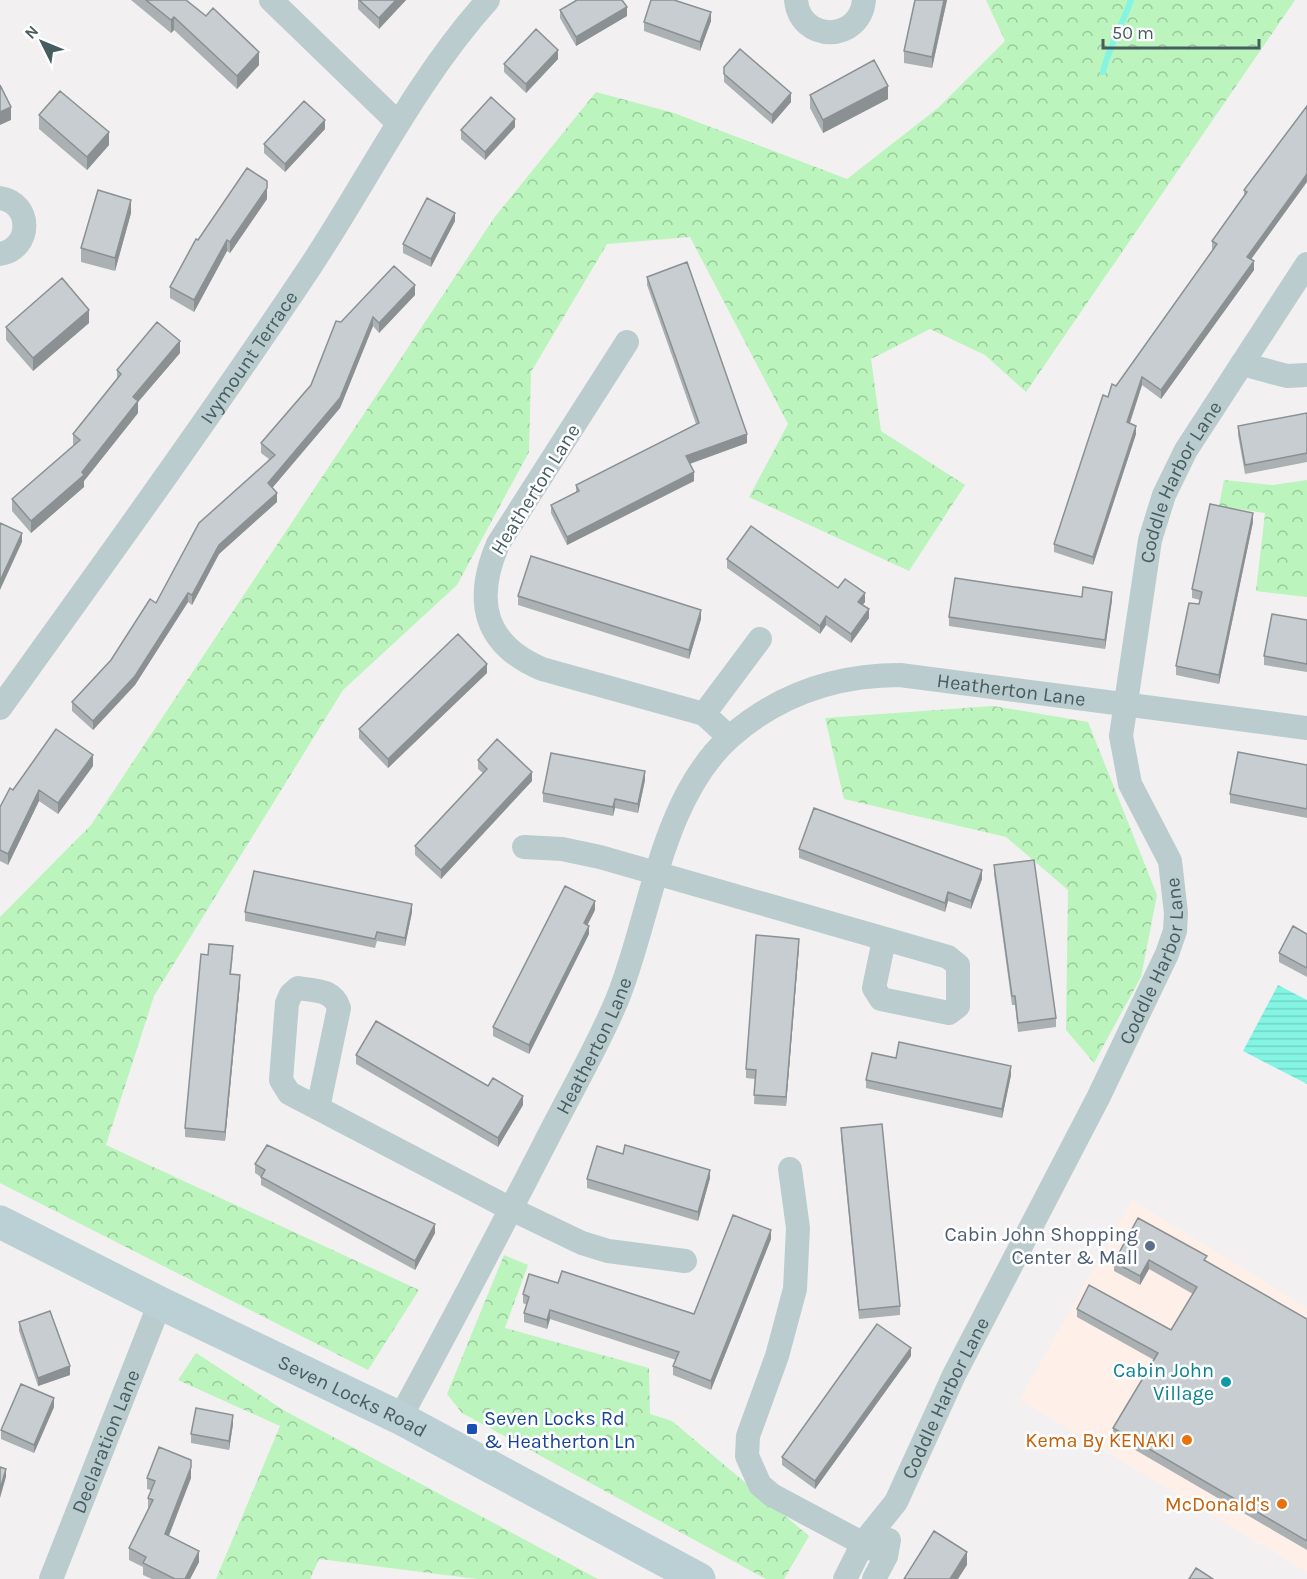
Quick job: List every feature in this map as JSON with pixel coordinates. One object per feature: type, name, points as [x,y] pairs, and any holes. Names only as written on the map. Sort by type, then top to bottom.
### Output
[{"type":"main road","name":"Seven Locks Road","points":[[0,1221],[160,1303],[400,1418],[699,1579]]},
{"type":"street","points":[[271,0],[399,123]]},
{"type":"street","name":"Ivymount Terrace","points":[[0,708],[222,399],[312,263],[456,36],[488,0]]},
{"type":"street","points":[[796,0],[798,12],[804,21],[812,28],[832,34],[852,26],[859,18],[864,0]]},
{"type":"street","points":[[0,198],[14,203],[20,209],[25,226],[20,243],[14,249],[0,254]]},
{"type":"street","name":"Coddle Harbor Lane","points":[[845,1579],[864,1543],[896,1502],[954,1375],[1158,978],[1174,931],[1176,896],[1170,861],[1130,784],[1121,736],[1149,540],[1164,495],[1186,450],[1307,264]]},
{"type":"street","name":"Heatherton Lane","points":[[627,342],[498,544],[486,576],[484,589],[488,618],[499,639],[514,654],[534,666],[704,714],[729,738]]},
{"type":"street","points":[[1242,364],[1287,376],[1307,375]]},
{"type":"street","points":[[704,714],[760,639]]},
{"type":"street","name":"Heatherton Lane","points":[[400,1418],[511,1209],[616,1001],[635,951],[656,874],[685,801],[707,765],[729,738],[774,705],[818,684],[867,675],[900,675],[1307,728]]},
{"type":"street","points":[[524,846],[562,849],[600,857],[884,940]]},
{"type":"street","points":[[318,1108],[511,1209],[582,1243],[608,1251],[685,1261]]},
{"type":"street","points":[[790,1169],[798,1228],[795,1289],[777,1356],[748,1436],[747,1456],[760,1485],[772,1495],[886,1556]]},
{"type":"street","name":"Declaration Lane","points":[[51,1579],[160,1303]]},
{"type":"street","name":"Coddle Harbor Lane","points":[[874,1579],[886,1556],[896,1502]]},
{"type":"shaded area","points":[[1278,985],[1307,1000],[1307,1084],[1243,1051]]},
{"type":"shaded area","points":[[1132,1200],[1307,1308],[1307,1572],[1020,1400]]},
{"type":"green space","points":[[986,0],[1295,0],[1026,392],[985,355],[930,329],[871,359],[881,431],[965,485],[909,571],[749,497],[788,424],[690,237],[607,244],[531,372],[529,452],[457,585],[343,690],[154,996],[106,1145],[419,1290],[368,1370],[0,1183],[0,917],[91,825],[494,218],[596,92],[674,113],[847,179],[938,108],[1005,41]]},
{"type":"green space","points":[[1224,480],[1273,485],[1307,480],[1307,597],[1256,591],[1265,513],[1219,506]]},
{"type":"green space","points":[[993,706],[1088,722],[1157,895],[1141,977],[1094,1063],[1066,1030],[1068,890],[1006,837],[844,799],[825,718]]},
{"type":"green space","points":[[504,1255],[528,1265],[505,1328],[649,1368],[650,1414],[672,1421],[809,1536],[784,1579],[766,1579],[462,1413],[447,1394]]},
{"type":"green space","points":[[196,1353],[285,1411],[598,1579],[477,1579],[319,1559],[310,1579],[216,1579],[280,1426],[178,1380]]},
{"type":"building","points":[[146,0],[186,0],[206,16],[213,8],[259,52],[237,76],[174,17],[171,20]]},
{"type":"building","points":[[359,0],[396,0],[379,18]]},
{"type":"building","points":[[577,0],[622,0],[627,7],[576,37],[560,10]]},
{"type":"building","points":[[651,0],[674,0],[711,12],[700,42],[644,22]]},
{"type":"building","points":[[915,0],[944,0],[932,57],[904,51]]},
{"type":"building","points":[[536,29],[558,50],[526,84],[504,64]]},
{"type":"building","points":[[740,49],[791,93],[772,115],[724,74],[724,67]]},
{"type":"building","points":[[874,60],[888,86],[823,120],[810,95]]},
{"type":"building","points":[[0,85],[11,107],[0,112]]},
{"type":"building","points":[[60,91],[109,132],[87,157],[39,115]]},
{"type":"building","points":[[491,97],[515,119],[485,152],[461,130]]},
{"type":"building","points":[[304,101],[325,120],[285,164],[264,144]]},
{"type":"building","points":[[1307,106],[1307,174],[1247,257],[1254,261],[1161,390],[1142,377],[1127,422],[1136,426],[1093,557],[1054,544],[1103,395],[1108,397],[1112,384],[1116,386],[1217,244],[1212,241],[1247,192],[1244,190]]},
{"type":"building","points":[[247,168],[267,181],[267,188],[230,242],[227,240],[194,300],[170,287],[196,239],[198,240]]},
{"type":"building","points":[[98,190],[131,200],[115,258],[81,248]]},
{"type":"building","points":[[427,198],[455,213],[431,259],[403,244]]},
{"type":"building","points":[[687,262],[747,434],[686,456],[694,472],[567,537],[551,505],[579,491],[576,485],[699,423],[647,277]]},
{"type":"building","points":[[394,266],[415,285],[379,323],[373,317],[340,398],[268,483],[277,493],[219,545],[192,595],[188,593],[135,676],[93,721],[72,702],[111,660],[150,599],[156,603],[199,523],[275,455],[261,443],[311,385],[336,321],[341,322]]},
{"type":"building","points":[[62,278],[89,310],[33,358],[6,327]]},
{"type":"building","points":[[157,322],[180,341],[133,397],[138,401],[82,472],[84,475],[31,521],[12,499],[80,440],[73,434],[121,374],[117,370]]},
{"type":"building","points":[[1307,413],[1307,453],[1245,465],[1238,426]]},
{"type":"building","points":[[1210,504],[1253,513],[1219,675],[1176,666],[1189,603],[1199,604],[1202,592],[1192,589]]},
{"type":"building","points":[[0,523],[22,533],[0,581]]},
{"type":"building","points":[[751,526],[838,588],[845,579],[865,593],[858,602],[869,609],[851,634],[826,616],[820,626],[727,559]]},
{"type":"building","points":[[531,556],[701,610],[689,650],[518,596]]},
{"type":"building","points":[[955,578],[1082,597],[1083,587],[1112,592],[1105,640],[949,617]]},
{"type":"building","points":[[1272,614],[1307,620],[1307,664],[1264,656]]},
{"type":"building","points":[[458,634],[487,664],[388,759],[359,729]]},
{"type":"building","points":[[56,729],[93,755],[58,803],[39,790],[8,854],[0,850],[0,807],[10,788],[13,790]]},
{"type":"building","points":[[497,739],[532,772],[441,870],[415,846],[487,769],[478,760]]},
{"type":"building","points":[[1238,752],[1307,765],[1307,809],[1230,794]]},
{"type":"building","points":[[551,753],[645,771],[638,804],[615,799],[613,807],[543,793]]},
{"type":"building","points":[[814,808],[982,870],[971,901],[948,892],[945,903],[799,849]]},
{"type":"building","points":[[1034,860],[1056,1018],[1018,1023],[1015,996],[1012,996],[994,865]]},
{"type":"building","points":[[254,871],[412,904],[405,938],[377,932],[375,939],[245,912]]},
{"type":"building","points":[[565,886],[595,901],[584,923],[589,926],[529,1045],[493,1027]]},
{"type":"building","points":[[1293,926],[1307,934],[1307,968],[1279,953]]},
{"type":"building","points":[[756,935],[799,939],[786,1097],[754,1095],[756,1070],[746,1069]]},
{"type":"building","points":[[209,944],[233,946],[230,974],[240,975],[225,1132],[185,1128],[201,954],[208,955]]},
{"type":"building","points":[[376,1021],[488,1086],[493,1078],[523,1096],[498,1138],[356,1055]]},
{"type":"building","points":[[899,1042],[1011,1066],[1002,1109],[866,1080],[872,1053],[896,1058]]},
{"type":"building","points":[[882,1124],[900,1306],[859,1310],[841,1128]]},
{"type":"building","points":[[267,1145],[435,1224],[415,1261],[261,1177],[265,1170],[255,1164]]},
{"type":"building","points":[[625,1145],[710,1170],[698,1212],[587,1179],[597,1146],[623,1154]]},
{"type":"building","points":[[733,1215],[771,1230],[711,1381],[673,1366],[679,1352],[550,1310],[547,1320],[524,1313],[529,1297],[523,1294],[529,1274],[558,1283],[562,1271],[694,1314]]},
{"type":"building","name":"Cabin John Village","points":[[1138,1218],[1207,1256],[1204,1260],[1307,1319],[1307,1541],[1113,1428],[1158,1353],[1077,1309],[1089,1285],[1171,1330],[1197,1287],[1149,1260],[1140,1276],[1114,1262]]},
{"type":"building","points":[[50,1311],[70,1366],[38,1378],[19,1322]]},
{"type":"building","points":[[877,1324],[911,1348],[815,1481],[782,1457]]},
{"type":"building","points":[[21,1384],[54,1398],[34,1445],[1,1430]]},
{"type":"building","points":[[196,1408],[233,1415],[229,1441],[191,1434]]},
{"type":"building","points":[[159,1447],[191,1460],[191,1467],[165,1534],[199,1551],[185,1579],[175,1579],[143,1563],[146,1557],[129,1548],[153,1500],[148,1498],[155,1481],[147,1478]]},
{"type":"building","points":[[0,1467],[6,1469],[0,1489]]},
{"type":"building","points":[[934,1531],[967,1552],[950,1579],[904,1579]]},
{"type":"building","points":[[1196,1568],[1213,1579],[1189,1579]]},
{"type":"waterway","points":[[1103,72],[1131,0]]},
{"type":"place","name":"Cabin John Shopping Center & Mall","points":[[1150,1246]]},
{"type":"place","name":"Cabin John Village","points":[[1226,1382]]},
{"type":"place","name":"Seven Locks Rd & Heatherton Ln","points":[[472,1429]]},
{"type":"place","name":"Kema By KENAKI","points":[[1187,1440]]},
{"type":"place","name":"McDonald's","points":[[1282,1504]]}]
